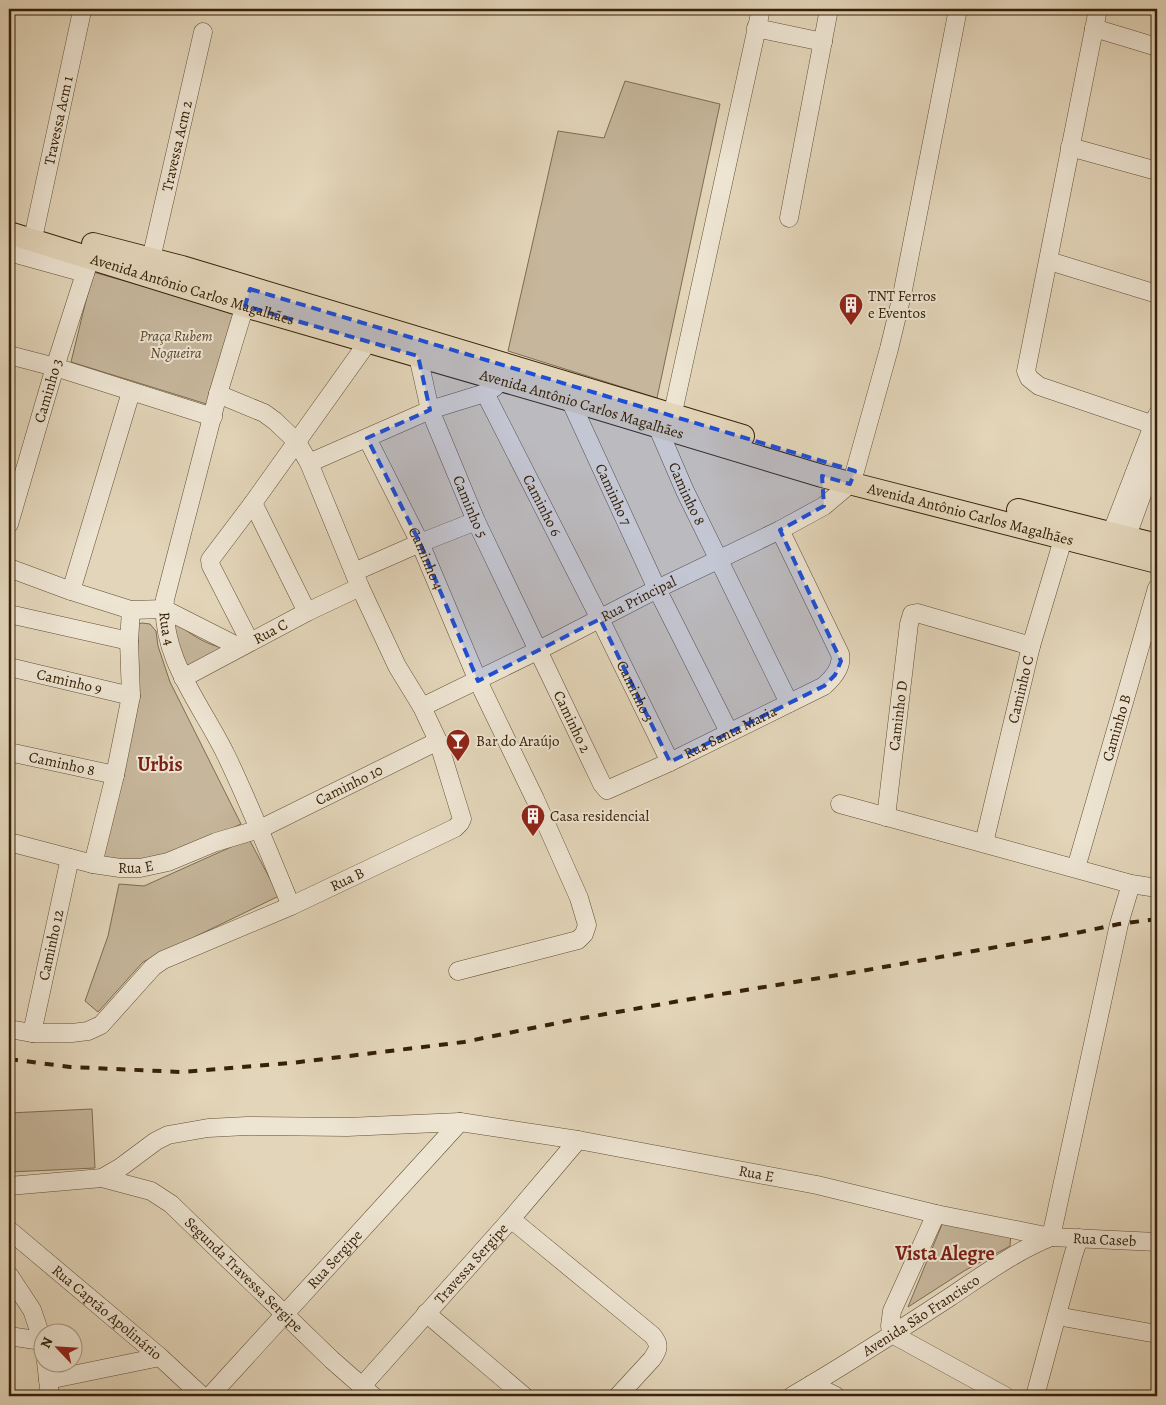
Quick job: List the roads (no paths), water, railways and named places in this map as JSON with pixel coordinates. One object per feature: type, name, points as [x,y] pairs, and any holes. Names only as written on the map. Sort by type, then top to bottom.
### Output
[{"type":"main road","name":"Avenida Antônio Carlos Magalhães","points":[[9,223],[151,259],[368,342],[570,400],[666,424],[822,476],[853,477]]},
{"type":"main road","name":"Avenida Antônio Carlos Magalhães","points":[[9,233],[88,266],[247,297],[666,424],[853,477],[1066,530],[1157,562]]},
{"type":"main road","name":"Avenida Antônio Carlos Magalhães","points":[[1066,530],[1119,535],[1157,545]]},
{"type":"street","points":[[666,424],[761,9]]},
{"type":"street","points":[[789,218],[829,9]]},
{"type":"street","points":[[853,477],[900,304],[958,9]]},
{"type":"street","points":[[1098,9],[1026,371],[1029,378],[1039,386],[1156,422],[1119,535]]},
{"type":"street","name":"Travessa Acm 1","points":[[36,229],[82,11]]},
{"type":"street","points":[[756,28],[823,42]]},
{"type":"street","points":[[1094,28],[1157,47]]},
{"type":"street","name":"Travessa Acm 2","points":[[151,259],[203,32]]},
{"type":"street","points":[[1070,147],[1157,171]]},
{"type":"street","points":[[9,252],[88,266]]},
{"type":"street","points":[[1049,261],[1157,294]]},
{"type":"street","name":"Caminho 3","points":[[9,524],[55,367],[88,266]]},
{"type":"street","name":"Rua 4","points":[[247,297],[218,394],[167,590],[164,609],[171,652],[183,678],[225,753],[260,829],[291,906]]},
{"type":"street","points":[[245,645],[210,560],[368,342]]},
{"type":"street","points":[[9,355],[55,367],[213,417]]},
{"type":"street","name":"Caminho 5","points":[[418,356],[430,410],[476,521],[539,650]]},
{"type":"street","points":[[309,463],[430,410],[485,392],[507,382]]},
{"type":"street","points":[[71,591],[132,392]]},
{"type":"street","name":"Caminho 6","points":[[485,392],[600,619]]},
{"type":"street","points":[[218,394],[264,414],[275,421],[297,442],[309,463],[357,580]]},
{"type":"street","name":"Caminho 7","points":[[570,400],[657,589]]},
{"type":"street","name":"Caminho 8","points":[[666,424],[685,491],[719,559]]},
{"type":"street","name":"Caminho 4","points":[[368,438],[420,543],[478,681],[579,898],[587,925],[587,930],[578,940],[564,945],[458,971]]},
{"type":"street","points":[[1119,535],[1157,453]]},
{"type":"street","points":[[822,476],[824,506]]},
{"type":"street","name":"Rua Principal","points":[[422,707],[478,681],[657,589],[780,530],[824,506],[853,477]]},
{"type":"street","points":[[253,503],[307,612]]},
{"type":"street","name":"Rua C","points":[[183,678],[307,612],[420,543],[476,521]]},
{"type":"street","name":"Rua Santa Maria","points":[[607,790],[670,762],[824,686],[835,675],[841,661],[840,654],[780,530]]},
{"type":"street","name":"Caminho C","points":[[984,843],[1031,646],[1066,530]]},
{"type":"street","points":[[719,559],[789,703]]},
{"type":"street","points":[[9,568],[71,591],[131,610],[164,609],[245,645]]},
{"type":"street","name":"Rua B","points":[[9,1029],[32,1033],[88,1031],[101,1025],[153,967],[163,960],[291,906],[455,828],[460,823],[462,814],[438,741],[422,707],[397,666],[357,580]]},
{"type":"street","name":"Caminho B","points":[[1076,868],[1157,588]]},
{"type":"street","points":[[657,589],[730,732]]},
{"type":"street","points":[[93,864],[115,775],[131,696],[129,641],[131,610]]},
{"type":"street","name":"Caminho D","points":[[886,817],[909,624],[912,614],[917,613],[1031,646]]},
{"type":"street","points":[[9,614],[129,641]]},
{"type":"street","name":"Caminho 3","points":[[600,619],[670,762]]},
{"type":"street","name":"Caminho 2","points":[[539,650],[602,784],[607,790]]},
{"type":"street","name":"Caminho 9","points":[[9,667],[131,696]]},
{"type":"street","name":"Caminho 10","points":[[260,829],[438,741]]},
{"type":"street","name":"Caminho 8","points":[[9,752],[115,775]]},
{"type":"street","points":[[840,804],[1131,884],[1157,888]]},
{"type":"street","name":"Rua E","points":[[9,842],[93,864],[120,868],[150,866],[168,862],[216,842],[260,829]]},
{"type":"street","name":"Caminho 12","points":[[32,1033],[70,858]]},
{"type":"street","points":[[1051,1237],[1119,924],[1131,884]]},
{"type":"street","name":"Rua E","points":[[102,1178],[168,1135],[208,1128],[247,1126],[347,1127],[460,1122],[578,1140],[817,1185],[936,1214],[1051,1237]]},
{"type":"street","name":"Rua Sergipe","points":[[210,1396],[286,1315],[460,1122]]},
{"type":"street","name":"Travessa Sergipe","points":[[368,1391],[426,1313],[511,1219],[578,1140]]},
{"type":"street","points":[[9,1186],[102,1178]]},
{"type":"street","name":"Segunda Travessa Sergipe","points":[[102,1178],[151,1191],[171,1204],[368,1391]]},
{"type":"street","points":[[936,1214],[892,1310],[890,1326],[892,1334],[1006,1396]]},
{"type":"street","points":[[511,1219],[657,1341],[657,1352],[618,1396]]},
{"type":"street","name":"Rua Captão Apolinário","points":[[9,1230],[202,1396]]},
{"type":"street","name":"Rua Caseb","points":[[1051,1237],[1157,1242]]},
{"type":"street","name":"Avenida São Francisco","points":[[792,1396],[892,1334],[1004,1260],[1029,1246],[1051,1237]]},
{"type":"street","points":[[1040,1395],[1057,1316],[1079,1238]]},
{"type":"street","points":[[9,1275],[32,1310],[36,1322]]},
{"type":"street","points":[[426,1313],[524,1396]]},
{"type":"street","points":[[1057,1316],[1157,1334]]},
{"type":"street","points":[[9,1336],[32,1339]]},
{"type":"street","points":[[47,1372],[49,1388],[160,1358]]},
{"type":"street","points":[[812,1384],[836,1396]]},
{"type":"railway","points":[[9,1059],[70,1067],[182,1072],[291,1063],[464,1042],[572,1020],[850,973],[1119,924],[1157,919]]},
{"type":"place","name":"TNT Ferros e Eventos","points":[[851,326]]},
{"type":"place","name":"Bar do Araújo","points":[[458,762]]},
{"type":"place","name":"Casa residencial","points":[[533,837]]},
{"type":"district","name":"Urbis","points":[[160,764]]},
{"type":"district","name":"Vista Alegre","points":[[945,1253]]},
{"type":"park label","name":"Praça Rubem Nogueira","points":[[176,344]]}]
